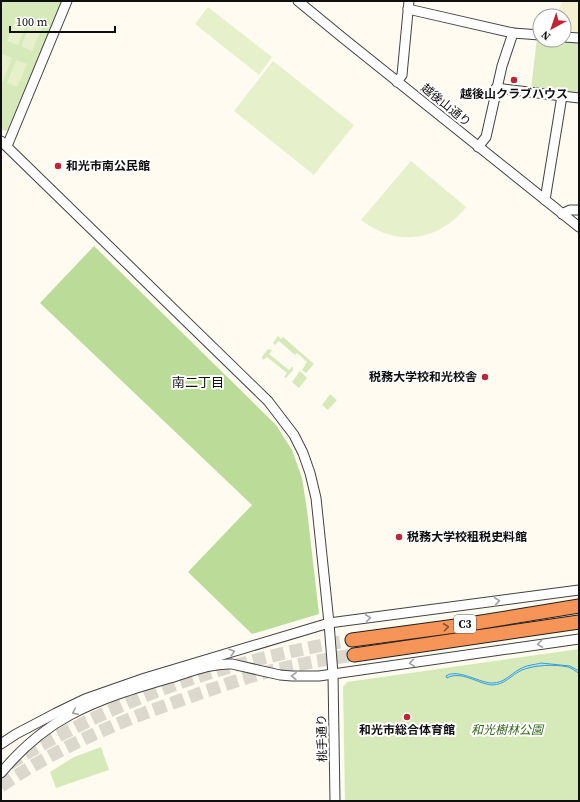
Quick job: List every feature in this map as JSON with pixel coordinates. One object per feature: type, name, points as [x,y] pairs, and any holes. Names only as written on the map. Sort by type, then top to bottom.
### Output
[{"type":"highway","name":"C3","points":[[352,640],[463,625],[579,606]]},
{"type":"highway","name":"C3","points":[[354,655],[579,622]]},
{"type":"street","points":[[4,144],[67,1]]},
{"type":"street","name":"越後山通り","points":[[298,1],[579,227]]},
{"type":"street","points":[[397,82],[402,75],[409,5],[513,33],[532,34]]},
{"type":"street","points":[[478,147],[486,137],[496,88],[513,33]]},
{"type":"street","points":[[496,88],[579,98]]},
{"type":"street","points":[[545,200],[562,96]]},
{"type":"street","name":"桃手通り","points":[[4,144],[268,401],[294,435],[303,453],[310,473],[316,498],[333,674],[335,801]]},
{"type":"street","points":[[562,214],[570,210],[579,210]]},
{"type":"street","points":[[1,744],[56,713],[85,700],[145,678],[329,623],[579,590]]},
{"type":"street","points":[[1,773],[32,741],[69,715],[118,694],[205,667],[232,664],[292,676],[333,674],[579,639]]},
{"type":"shaded area","points":[[562,1],[579,1],[579,33],[572,33],[572,8],[559,8]]},
{"type":"green space","points":[[1,1],[61,1],[10,130],[4,131],[1,128]]},
{"type":"green space","points":[[208,7],[272,57],[259,75],[195,24]]},
{"type":"green space","points":[[17,17],[27,22],[18,45],[7,41]]},
{"type":"green space","points":[[31,23],[42,28],[32,51],[21,46]]},
{"type":"green space","points":[[572,41],[579,41],[579,95],[531,89],[536,48],[572,48]]},
{"type":"green space","points":[[2,54],[12,58],[3,82],[1,81]]},
{"type":"green space","points":[[16,60],[27,64],[17,87],[7,83]]},
{"type":"green space","points":[[273,61],[354,125],[314,175],[234,111]]},
{"type":"green space","points":[[411,161],[466,207],[455,219],[443,228],[430,234],[416,237],[402,237],[374,229],[361,220]]},
{"type":"green space","points":[[94,246],[276,425],[292,450],[302,478],[319,614],[252,634],[188,572],[252,505],[40,303]]},
{"type":"green space","points":[[278,336],[281,339],[283,337],[314,364],[306,373],[302,370],[307,362],[297,353],[295,355],[279,341],[275,345],[273,343]]},
{"type":"green space","points":[[268,349],[272,350],[269,354],[289,370],[293,367],[293,370],[286,378],[284,377],[287,373],[267,357],[263,360],[262,357]]},
{"type":"green space","points":[[300,371],[307,378],[299,388],[292,382]]},
{"type":"green space","points":[[330,394],[337,400],[328,410],[322,405]]},
{"type":"green space","name":"和光樹林公園","points":[[579,649],[579,801],[345,801],[343,687],[347,682]]},
{"type":"green space","points":[[101,747],[109,770],[56,788],[50,772],[74,757]]},
{"type":"water","points":[[541,663],[570,666],[579,671],[579,673],[568,667],[539,666],[522,670],[497,685],[487,684],[464,676],[452,676],[447,678],[446,676],[456,674],[497,683],[522,668]]},
{"type":"tunnel","points":[[9,764],[39,746],[92,719],[187,680],[251,661],[352,640]]},
{"type":"tunnel","points":[[1,786],[22,772],[66,748],[88,737],[157,708],[263,673],[354,655]]},
{"type":"place","name":"越後山クラブハウス","points":[[514,80]]},
{"type":"place","name":"和光市南公民館","points":[[58,166]]},
{"type":"place","name":"税務大学校和光校舎","points":[[485,377]]},
{"type":"place","name":"税務大学校租税史料館","points":[[399,537]]},
{"type":"place","name":"和光市総合体育館","points":[[407,717]]},
{"type":"district","name":"南二丁目","points":[[198,382]]}]
